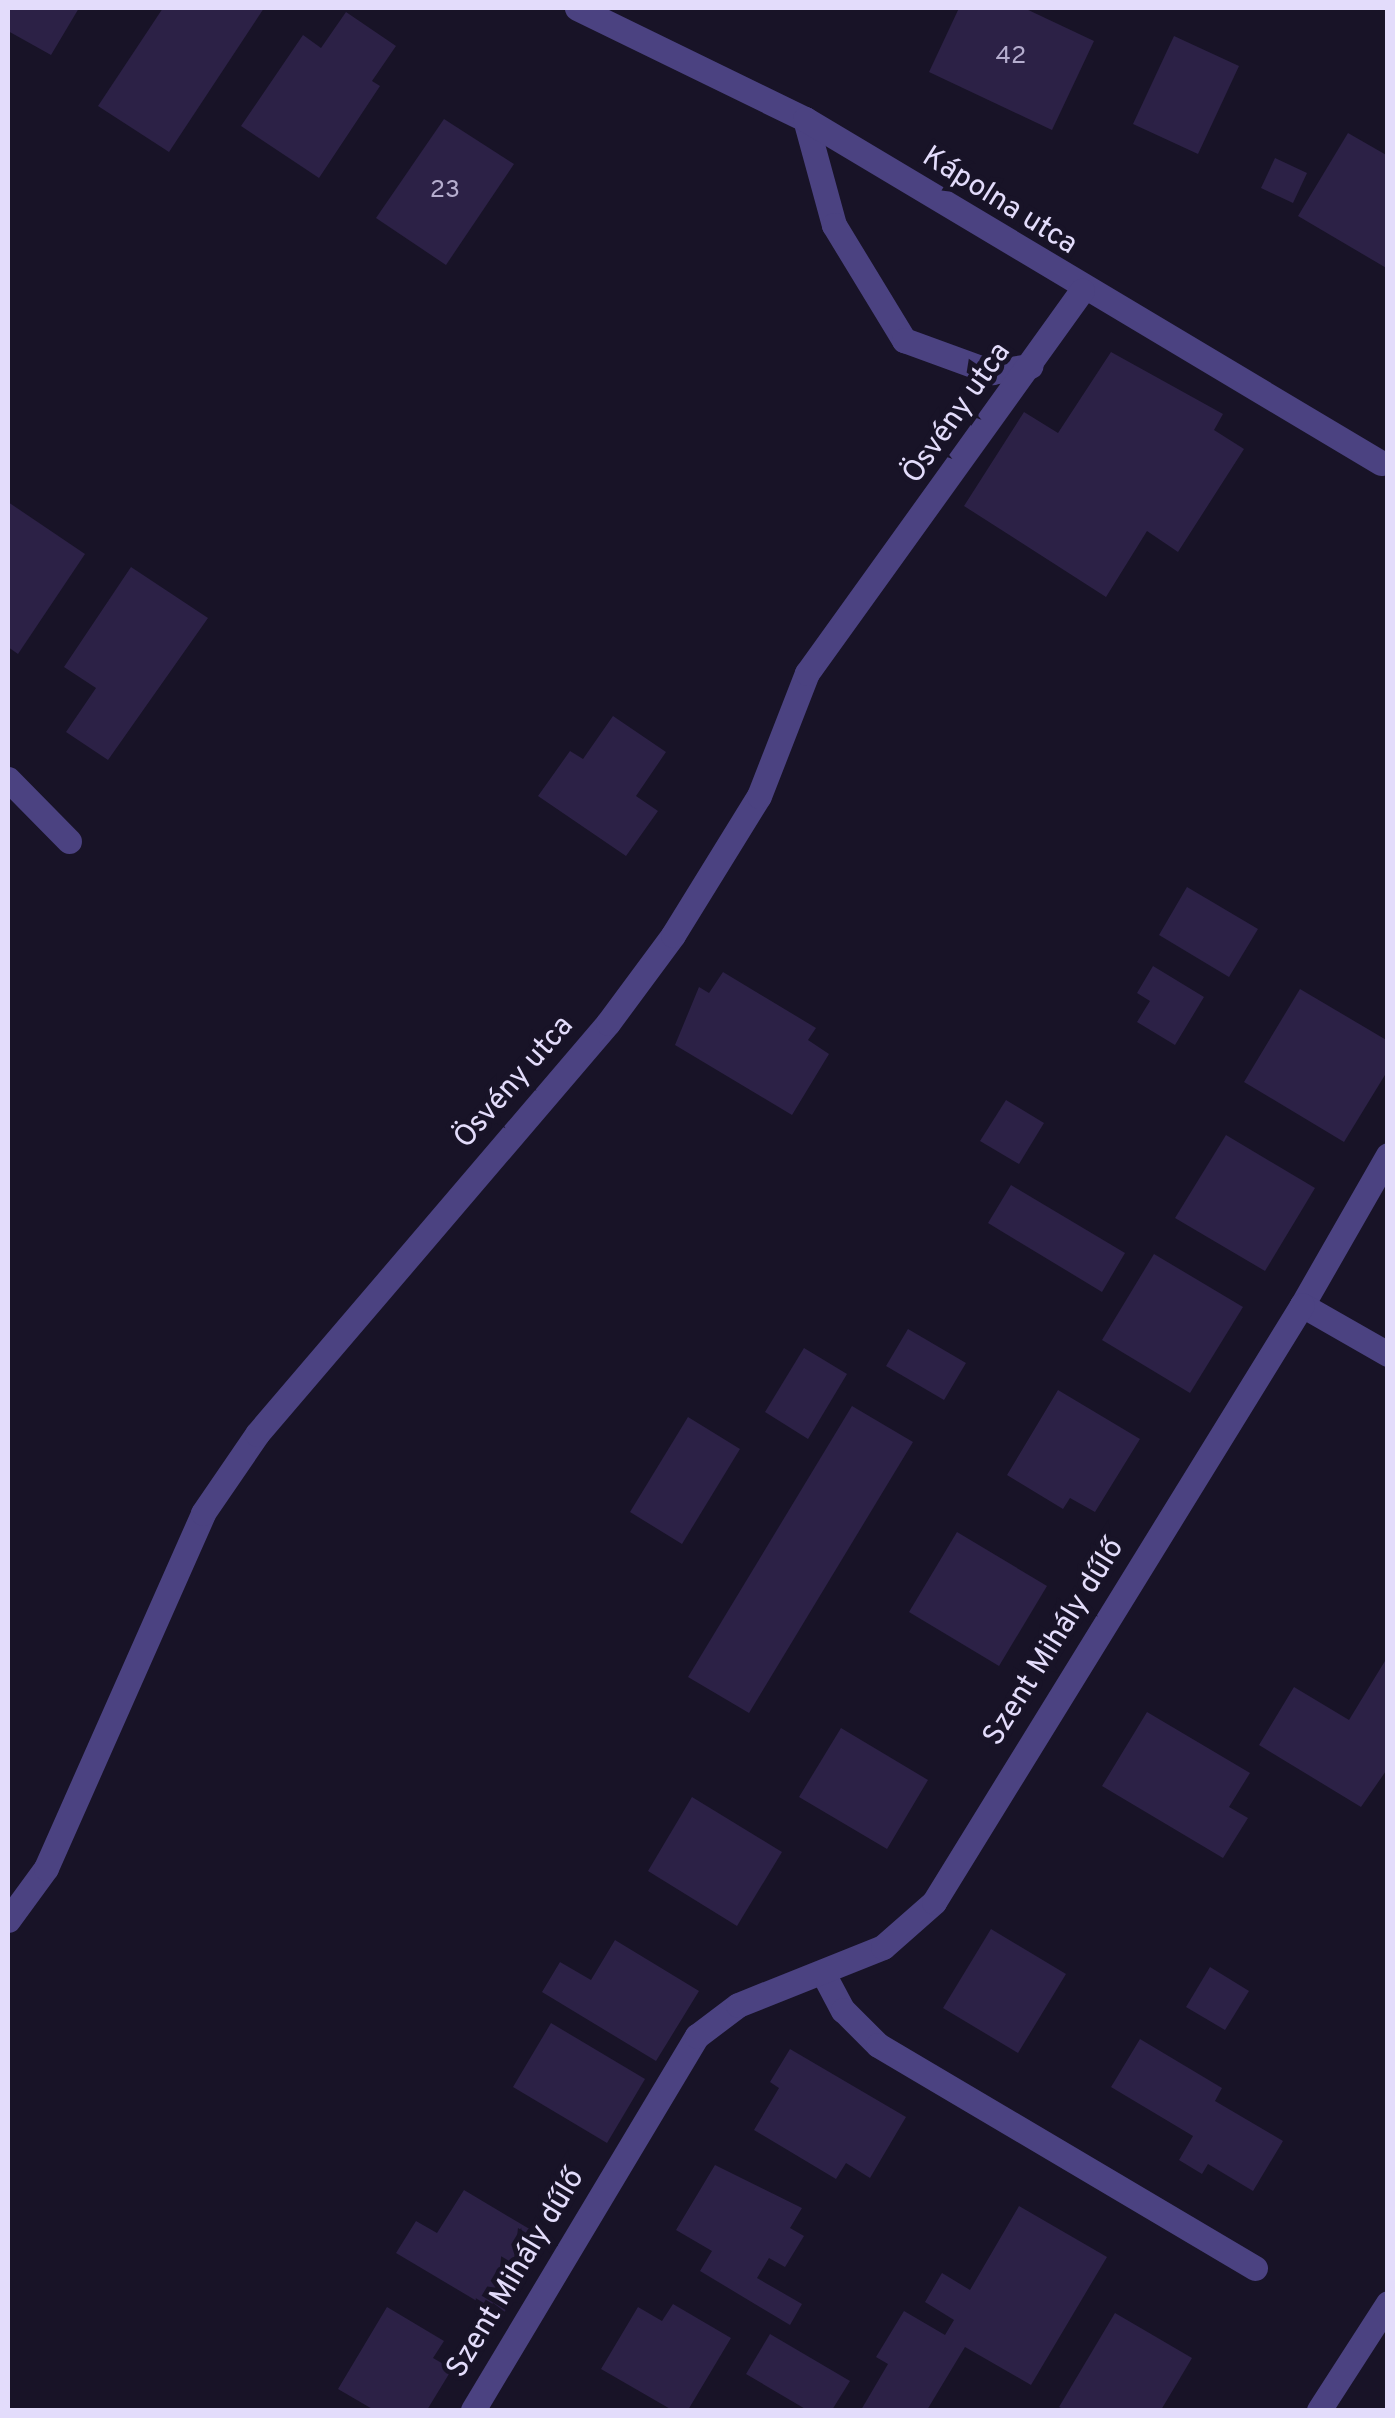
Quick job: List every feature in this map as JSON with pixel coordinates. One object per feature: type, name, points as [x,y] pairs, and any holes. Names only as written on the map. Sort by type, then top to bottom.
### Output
[{"type":"street","name":"Kápolna utca","points":[[577,8],[805,119],[1082,291],[1381,463]]},
{"type":"street","points":[[805,119],[834,226],[904,340],[992,372],[1032,366]]},
{"type":"street","name":"Ösvény utca","points":[[8,1920],[46,1868],[203,1513],[257,1434],[608,1024],[673,935],[759,796],[807,673],[1032,366],[1082,291]]},
{"type":"street","points":[[8,778],[69,841]]},
{"type":"street","name":"Szent Mihály dűlő","points":[[473,2410],[696,2036],[738,2005],[824,1975],[884,1947],[934,1902],[1302,1305],[1388,1155]]},
{"type":"street","points":[[1302,1305],[1388,1354]]},
{"type":"street","points":[[824,1975],[878,2045],[1254,2268]]},
{"type":"street","points":[[1319,2410],[1388,2303]]},
{"type":"building","points":[[8,8],[79,8],[51,55],[8,31]]},
{"type":"building","points":[[163,8],[264,8],[169,152],[98,106]]},
{"type":"building","points":[[959,8],[1024,8],[1094,41],[1052,130],[929,72]]},
{"type":"building","points":[[346,12],[396,46],[372,81],[380,86],[319,178],[241,126],[303,35],[321,48]]},
{"type":"building","points":[[1174,36],[1239,66],[1198,154],[1133,124]]},
{"type":"building","points":[[444,119],[514,164],[446,265],[376,218]]},
{"type":"building","points":[[1348,133],[1388,156],[1388,269],[1298,216]]},
{"type":"building","points":[[1275,158],[1307,173],[1293,203],[1261,188]]},
{"type":"building","points":[[1111,352],[1223,414],[1214,430],[1244,449],[1178,552],[1147,531],[1106,597],[964,506],[1024,412],[1058,433]]},
{"type":"building","points":[[8,502],[85,554],[18,654],[8,647]]},
{"type":"building","points":[[131,567],[208,618],[108,760],[66,732],[96,688],[64,667]]},
{"type":"building","points":[[613,716],[666,752],[636,796],[658,811],[626,856],[538,796],[570,751],[583,759]]},
{"type":"building","points":[[1187,887],[1258,929],[1229,977],[1159,935]]},
{"type":"building","points":[[1153,966],[1204,997],[1175,1045],[1137,1022],[1150,1001],[1137,993]]},
{"type":"building","points":[[723,972],[816,1028],[808,1040],[829,1054],[792,1115],[675,1045],[699,987],[709,993]]},
{"type":"building","points":[[1300,989],[1388,1041],[1388,1070],[1344,1142],[1244,1082]]},
{"type":"building","points":[[1006,1100],[1044,1123],[1019,1164],[980,1141]]},
{"type":"building","points":[[1226,1135],[1315,1188],[1265,1271],[1175,1218]]},
{"type":"building","points":[[1011,1185],[1125,1253],[1102,1292],[988,1223]]},
{"type":"building","points":[[1154,1254],[1243,1307],[1190,1393],[1102,1340]]},
{"type":"building","points":[[908,1329],[966,1363],[944,1400],[886,1366]]},
{"type":"building","points":[[804,1348],[847,1374],[808,1439],[765,1412]]},
{"type":"building","points":[[1058,1390],[1140,1439],[1095,1512],[1070,1498],[1063,1509],[1007,1475]]},
{"type":"building","points":[[852,1406],[913,1442],[749,1713],[688,1677]]},
{"type":"building","points":[[688,1417],[740,1449],[682,1544],[630,1512]]},
{"type":"building","points":[[957,1532],[1047,1586],[999,1666],[909,1612]]},
{"type":"building","points":[[1388,1656],[1388,1768],[1361,1807],[1259,1745],[1294,1687],[1349,1720]]},
{"type":"building","points":[[1147,1712],[1250,1773],[1229,1807],[1248,1818],[1223,1858],[1102,1786]]},
{"type":"building","points":[[841,1728],[928,1780],[887,1849],[799,1797]]},
{"type":"building","points":[[692,1797],[782,1852],[737,1926],[648,1871]]},
{"type":"building","points":[[991,1929],[1066,1974],[1018,2053],[943,2008]]},
{"type":"building","points":[[615,1940],[699,1991],[656,2061],[542,1992],[560,1962],[591,1980]]},
{"type":"building","points":[[1210,1967],[1249,1991],[1225,2030],[1186,2007]]},
{"type":"building","points":[[551,2023],[645,2079],[607,2143],[513,2087]]},
{"type":"building","points":[[1140,2039],[1222,2088],[1215,2101],[1283,2141],[1253,2191],[1208,2164],[1202,2174],[1179,2160],[1193,2136],[1111,2087]]},
{"type":"building","points":[[790,2049],[906,2117],[870,2178],[846,2163],[836,2179],[754,2130],[779,2088],[770,2082]]},
{"type":"building","points":[[715,2165],[802,2208],[790,2228],[804,2236],[785,2267],[769,2258],[757,2278],[802,2304],[790,2325],[700,2271],[712,2251],[676,2230]]},
{"type":"building","points":[[464,2190],[548,2240],[502,2316],[396,2253],[416,2221],[437,2233]]},
{"type":"building","points":[[1019,2206],[1107,2257],[1031,2385],[965,2347],[927,2410],[861,2410],[888,2364],[876,2357],[904,2311],[945,2335],[954,2320],[925,2302],[942,2273],[970,2290]]},
{"type":"building","points":[[673,2304],[731,2338],[688,2410],[672,2410],[601,2369],[638,2307],[662,2321]]},
{"type":"building","points":[[387,2307],[444,2341],[433,2358],[452,2369],[427,2410],[374,2410],[338,2389]]},
{"type":"building","points":[[1115,2313],[1192,2358],[1161,2410],[1059,2407]]},
{"type":"building","points":[[770,2334],[850,2381],[832,2410],[807,2410],[746,2374]]}]
